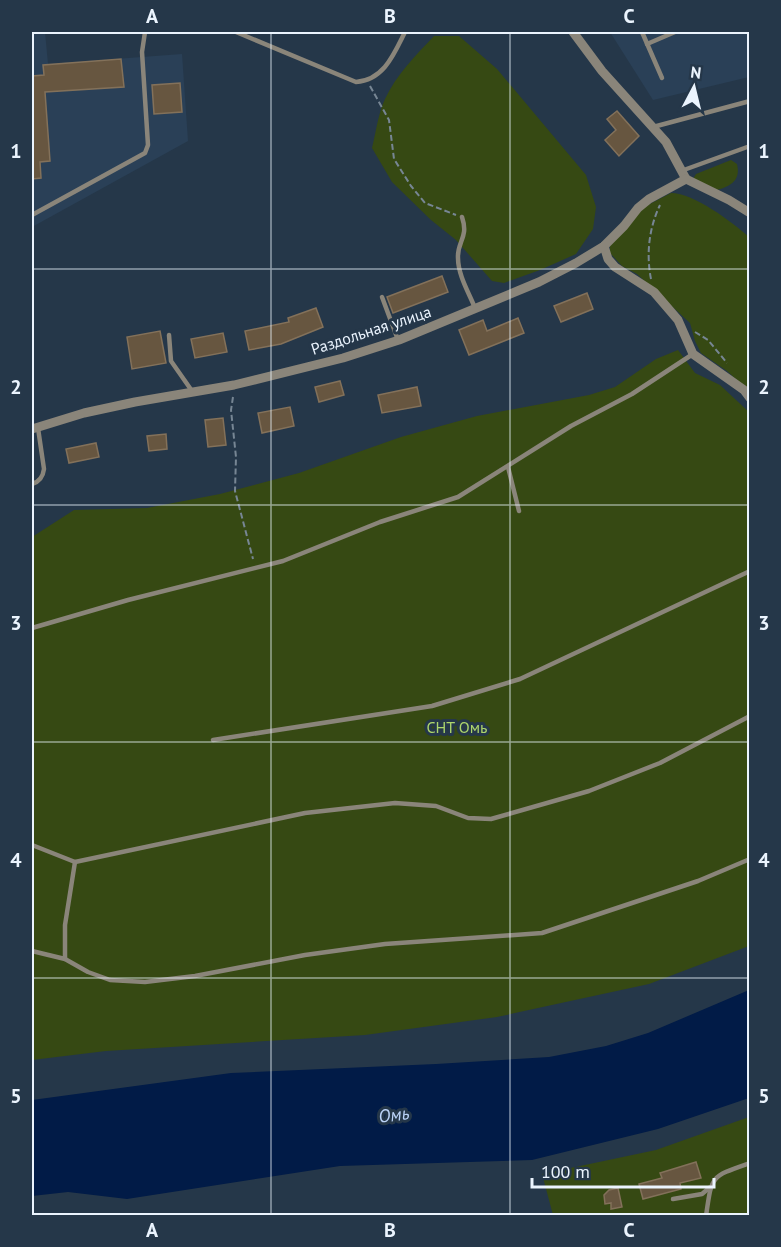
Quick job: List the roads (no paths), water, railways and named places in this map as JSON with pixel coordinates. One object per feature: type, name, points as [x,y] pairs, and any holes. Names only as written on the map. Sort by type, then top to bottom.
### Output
[{"type":"street","points":[[573,32],[602,71],[666,142],[683,175],[750,213]]},
{"type":"street","name":"Раздольная улица","points":[[35,429],[84,413],[192,391],[234,385],[343,358],[399,340],[539,282],[604,246],[638,208],[667,189],[683,175]]},
{"type":"street","points":[[604,246],[608,259],[615,267],[654,292],[678,320],[693,354],[744,390],[750,398]]},
{"type":"lane","points":[[32,215],[146,153],[148,145],[142,52],[145,32]]},
{"type":"lane","points":[[236,32],[356,82],[367,81],[377,75],[391,60],[405,32]]},
{"type":"lane","points":[[642,32],[662,78]]},
{"type":"lane","points":[[647,44],[675,32]]},
{"type":"lane","points":[[653,127],[750,101]]},
{"type":"lane","points":[[683,175],[750,146]]},
{"type":"lane","points":[[462,217],[466,229],[457,256],[459,267],[476,309]]},
{"type":"lane","points":[[382,297],[399,340]]},
{"type":"lane","points":[[169,335],[171,361],[192,391]]},
{"type":"lane","points":[[32,628],[128,600],[284,561],[380,522],[458,497],[571,426],[632,393],[693,354]]},
{"type":"lane","points":[[32,484],[37,483],[44,470],[35,429]]},
{"type":"lane","points":[[508,467],[519,511]]},
{"type":"lane","points":[[213,740],[432,706],[520,679],[750,571]]},
{"type":"lane","points":[[32,845],[75,862],[305,813],[395,803],[436,806],[468,818],[491,819],[588,791],[660,763],[750,716]]},
{"type":"lane","points":[[32,951],[65,959],[88,972],[110,980],[146,982],[385,944],[542,933],[687,885],[750,859]]},
{"type":"lane","points":[[65,959],[65,925],[75,862]]},
{"type":"lane","points":[[673,1199],[702,1194],[715,1178],[726,1171],[750,1163]]},
{"type":"lane","points":[[706,1215],[709,1188]]},
{"type":"water","name":"Омь","points":[[749,990],[749,1098],[658,1129],[532,1160],[340,1166],[127,1199],[68,1192],[32,1196],[32,1100],[231,1073],[549,1057],[606,1046],[648,1033]]},
{"type":"park label","name":"СНТ Омь","points":[[457,727]]}]
